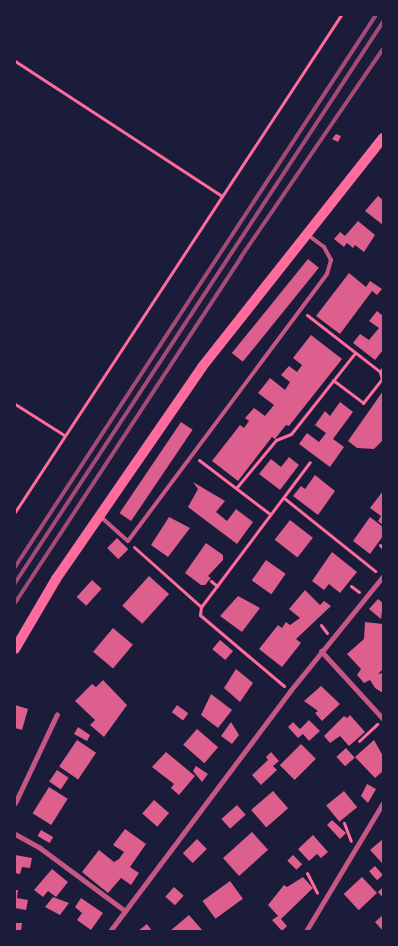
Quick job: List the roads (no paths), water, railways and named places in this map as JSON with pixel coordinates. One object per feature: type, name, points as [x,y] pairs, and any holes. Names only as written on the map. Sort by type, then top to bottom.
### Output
[{"type":"main road","points":[[15,649],[56,579],[202,367],[383,138]]},
{"type":"street","points":[[110,931],[290,691],[383,576]]},
{"type":"street","points":[[322,651],[383,719]]},
{"type":"street","points":[[15,803],[56,714]]},
{"type":"street","points":[[306,931],[383,803]]},
{"type":"street","points":[[15,834],[40,848],[125,911]]},
{"type":"lane","points":[[99,515],[128,541],[298,308],[327,274],[331,260],[324,247],[307,234]]},
{"type":"railway","points":[[15,567],[376,15]]},
{"type":"railway","points":[[15,583],[383,22]]},
{"type":"railway","points":[[15,603],[241,257],[383,49]]}]
